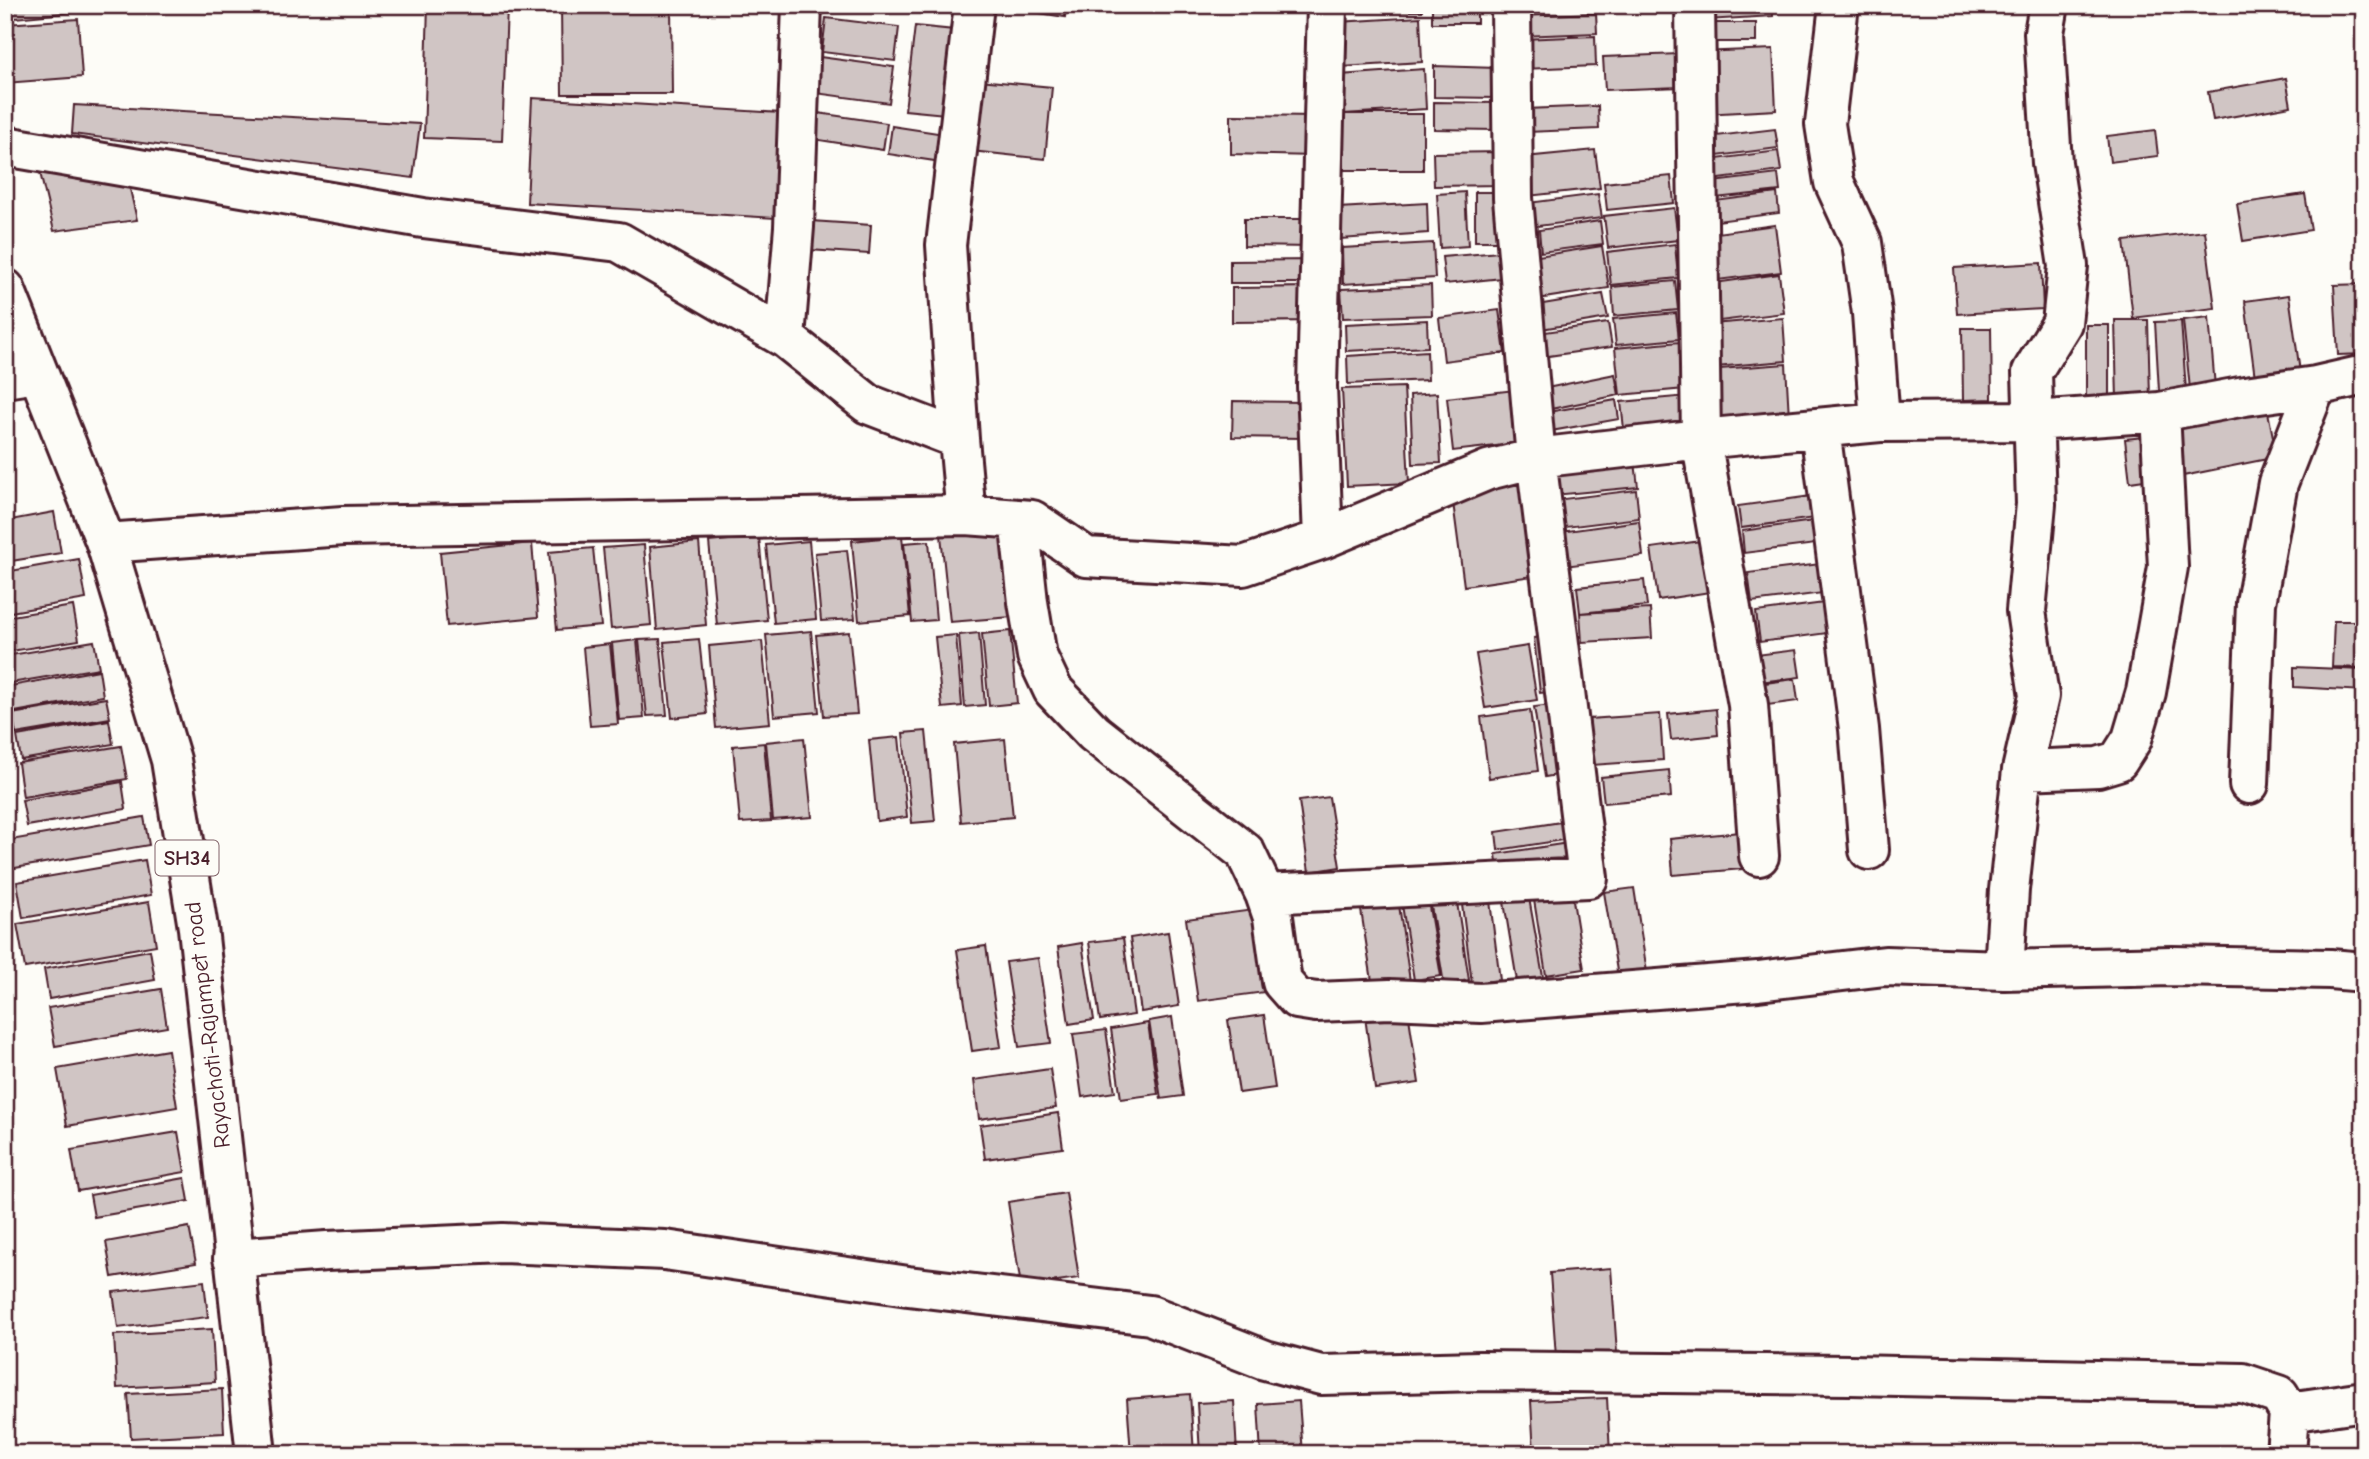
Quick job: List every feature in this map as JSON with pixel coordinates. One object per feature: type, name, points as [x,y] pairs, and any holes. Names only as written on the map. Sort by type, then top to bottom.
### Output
[{"type":"street","points":[[785,338],[794,227],[802,5]]},
{"type":"street","points":[[966,515],[946,245],[974,5]]},
{"type":"street","points":[[1323,539],[1317,386],[1326,5]]},
{"type":"street","points":[[1265,894],[1588,878],[1536,458],[1513,198],[1511,5]]},
{"type":"street","points":[[1695,5],[1701,439],[1748,705],[1759,856]]},
{"type":"street","points":[[1839,5],[1825,124],[1835,182],[1862,243],[1872,313],[1880,422]]},
{"type":"street","points":[[2004,970],[2009,890],[2022,770],[2039,696],[2026,611],[2036,504],[2032,372],[2062,323],[2068,266],[2052,163],[2044,33],[2049,5]]},
{"type":"street","points":[[5,146],[424,218],[619,242],[785,338],[868,404],[959,439]]},
{"type":"street","name":"Rayachoti-Rajampet road","points":[[5,289],[21,375],[106,543],[171,760],[198,928],[256,1454]]},
{"type":"street","points":[[106,543],[343,526],[966,515],[1032,520],[1086,557],[1243,566],[1323,539],[1488,470],[1536,458],[1880,422],[2034,421],[2160,412],[2316,386],[2364,375]]},
{"type":"street","points":[[2249,784],[2256,603],[2278,483],[2316,386]]},
{"type":"street","points":[[2022,770],[2098,767],[2118,761],[2132,739],[2147,692],[2168,567],[2160,412]]},
{"type":"street","points":[[1820,429],[1859,729],[1869,850]]},
{"type":"street","points":[[1019,519],[1037,656],[1053,690],[1094,733],[1245,852],[1273,917],[1282,982],[1297,999],[1316,1002],[1391,999],[1481,1003],[1758,981],[1885,966],[2004,970],[2172,965],[2364,972]]},
{"type":"street","points":[[233,1258],[503,1243],[666,1250],[908,1286],[1150,1315],[1265,1360],[1321,1375],[1494,1371],[2243,1383],[2279,1395],[2289,1412],[2286,1454]]},
{"type":"street","points":[[2289,1412],[2364,1401]]},
{"type":"building","points":[[5,5],[83,5],[84,11],[5,19]]},
{"type":"building","points":[[428,5],[507,6],[502,141],[424,138]]},
{"type":"building","points":[[561,5],[671,5],[672,94],[562,94]]},
{"type":"building","points":[[829,5],[881,5],[880,12]]},
{"type":"building","points":[[989,5],[1066,5],[1065,17]]},
{"type":"building","points":[[1342,5],[1422,5],[1422,11],[1342,12]]},
{"type":"building","points":[[1432,5],[1477,5],[1477,23],[1432,23]]},
{"type":"building","points":[[1705,5],[1773,5],[1773,16],[1706,20]]},
{"type":"building","points":[[1596,13],[1597,33],[1520,36],[1520,16]]},
{"type":"building","points":[[1420,17],[1422,62],[1341,67],[1338,22]]},
{"type":"building","points":[[826,18],[899,27],[895,61],[822,52]]},
{"type":"building","points":[[78,19],[82,77],[5,83],[5,24]]},
{"type":"building","points":[[1701,23],[1756,23],[1756,42],[1701,42]]},
{"type":"building","points":[[915,26],[954,30],[945,114],[905,110]]},
{"type":"building","points":[[1595,36],[1596,66],[1522,69],[1521,39]]},
{"type":"building","points":[[1773,49],[1776,110],[1703,114],[1699,52]]},
{"type":"building","points":[[1679,54],[1680,87],[1605,90],[1603,57]]},
{"type":"building","points":[[820,57],[894,67],[889,103],[815,93]]},
{"type":"building","points":[[1434,66],[1497,68],[1497,98],[1434,97]]},
{"type":"building","points":[[1424,69],[1426,109],[1343,114],[1340,75]]},
{"type":"building","points":[[2286,78],[2291,106],[2213,120],[2208,92]]},
{"type":"building","points":[[969,79],[1052,87],[1045,159],[962,150]]},
{"type":"building","points":[[532,98],[781,113],[776,218],[527,203]]},
{"type":"building","points":[[1434,102],[1497,103],[1496,130],[1434,129]]},
{"type":"building","points":[[74,105],[420,124],[413,178],[72,134]]},
{"type":"building","points":[[1598,106],[1599,129],[1527,132],[1526,109]]},
{"type":"building","points":[[818,113],[887,123],[883,150],[813,139]]},
{"type":"building","points":[[1343,114],[1423,114],[1423,170],[1344,170]]},
{"type":"building","points":[[1231,115],[1315,116],[1315,156],[1231,154]]},
{"type":"building","points":[[892,126],[951,135],[948,163],[888,154]]},
{"type":"building","points":[[1775,129],[1778,148],[1702,158],[1699,138]]},
{"type":"building","points":[[2155,130],[2158,156],[2110,162],[2107,136]]},
{"type":"building","points":[[1595,150],[1600,188],[1528,196],[1525,157]]},
{"type":"building","points":[[1778,151],[1781,171],[1704,181],[1701,161]]},
{"type":"building","points":[[1500,152],[1500,185],[1434,186],[1433,153]]},
{"type":"building","points":[[37,160],[125,167],[137,220],[54,231]]},
{"type":"building","points":[[1778,174],[1780,191],[1706,199],[1704,183]]},
{"type":"building","points":[[1671,176],[1674,203],[1607,210],[1604,183]]},
{"type":"building","points":[[1465,192],[1468,246],[1440,248],[1437,194]]},
{"type":"building","points":[[1475,192],[1501,192],[1501,241],[1475,241]]},
{"type":"building","points":[[1777,193],[1779,213],[1710,222],[1707,202]]},
{"type":"building","points":[[1598,194],[1602,218],[1530,227],[1528,203]]},
{"type":"building","points":[[2305,194],[2311,230],[2243,241],[2237,204]]},
{"type":"building","points":[[1427,203],[1428,233],[1340,239],[1338,208]]},
{"type":"building","points":[[1674,208],[1678,240],[1608,248],[1604,216]]},
{"type":"building","points":[[1244,219],[1311,219],[1311,247],[1244,246]]},
{"type":"building","points":[[811,221],[871,225],[869,254],[809,250]]},
{"type":"building","points":[[1600,221],[1603,244],[1541,252],[1539,230]]},
{"type":"building","points":[[1775,225],[1781,272],[1702,282],[1695,236]]},
{"type":"building","points":[[2205,231],[2215,308],[2133,318],[2124,241]]},
{"type":"building","points":[[1433,243],[1435,278],[1343,284],[1342,248]]},
{"type":"building","points":[[1675,244],[1678,278],[1611,285],[1607,252]]},
{"type":"building","points":[[1602,246],[1609,288],[1531,300],[1525,258]]},
{"type":"building","points":[[1499,252],[1502,278],[1445,284],[1442,257]]},
{"type":"building","points":[[1315,260],[1315,283],[1230,283],[1230,261]]},
{"type":"building","points":[[2041,263],[2043,309],[1957,314],[1954,268]]},
{"type":"building","points":[[1779,274],[1784,313],[1704,323],[1700,285]]},
{"type":"building","points":[[1675,281],[1678,310],[1614,316],[1612,287]]},
{"type":"building","points":[[2364,284],[2364,354],[2338,355],[2334,285]]},
{"type":"building","points":[[1431,285],[1432,315],[1343,318],[1341,289]]},
{"type":"building","points":[[1312,287],[1312,321],[1232,322],[1232,288]]},
{"type":"building","points":[[1603,294],[1608,318],[1535,330],[1531,306]]},
{"type":"building","points":[[2289,295],[2300,372],[2255,378],[2245,301]]},
{"type":"building","points":[[1499,310],[1505,353],[1444,361],[1439,318]]},
{"type":"building","points":[[1676,313],[1679,339],[1616,345],[1613,319]]},
{"type":"building","points":[[2209,317],[2215,387],[2190,389],[2183,320]]},
{"type":"building","points":[[1783,318],[1786,361],[1703,368],[1700,325]]},
{"type":"building","points":[[1427,320],[1428,347],[1346,351],[1345,324]]},
{"type":"building","points":[[2115,320],[2148,320],[2150,398],[2117,400]]},
{"type":"building","points":[[2181,321],[2186,390],[2159,391],[2155,322]]},
{"type":"building","points":[[1608,323],[1612,347],[1541,357],[1538,333]]},
{"type":"building","points":[[2086,325],[2109,325],[2109,407],[2086,407]]},
{"type":"building","points":[[1962,328],[1991,328],[1992,399],[1963,400]]},
{"type":"building","points":[[1680,342],[1685,389],[1620,395],[1615,348]]},
{"type":"building","points":[[1427,351],[1428,380],[1348,384],[1347,356]]},
{"type":"building","points":[[1786,364],[1789,417],[1709,423],[1706,370]]},
{"type":"building","points":[[1615,374],[1619,395],[1546,410],[1542,389]]},
{"type":"building","points":[[1404,387],[1409,483],[1347,486],[1342,389]]},
{"type":"building","points":[[1523,389],[1530,442],[1453,451],[1447,398]]},
{"type":"building","points":[[1437,393],[1441,463],[1413,464],[1410,395]]},
{"type":"building","points":[[1688,396],[1691,423],[1624,429],[1621,402]]},
{"type":"building","points":[[1616,400],[1619,419],[1551,431],[1548,412]]},
{"type":"building","points":[[1233,401],[1306,402],[1305,438],[1232,437]]},
{"type":"building","points":[[2266,402],[2277,457],[2183,476],[2171,421]]},
{"type":"building","points":[[2154,436],[2158,478],[2130,482],[2125,439]]},
{"type":"building","points":[[1635,462],[1638,487],[1554,495],[1551,470]]},
{"type":"building","points":[[1533,476],[1546,574],[1464,586],[1451,487]]},
{"type":"building","points":[[1636,490],[1639,518],[1558,528],[1555,500]]},
{"type":"building","points":[[1819,495],[1822,517],[1741,528],[1738,506]]},
{"type":"building","points":[[54,512],[61,553],[5,562],[5,521]]},
{"type":"building","points":[[1821,520],[1824,543],[1744,553],[1742,531]]},
{"type":"building","points":[[1639,521],[1643,556],[1565,566],[1560,532]]},
{"type":"building","points":[[1003,530],[1012,617],[950,622],[941,535]]},
{"type":"building","points":[[902,536],[910,616],[859,621],[852,541]]},
{"type":"building","points":[[759,537],[767,620],[717,625],[709,542]]},
{"type":"building","points":[[1715,539],[1723,590],[1658,600],[1651,548]]},
{"type":"building","points":[[809,541],[816,619],[774,623],[766,545]]},
{"type":"building","points":[[929,541],[936,620],[912,622],[904,543]]},
{"type":"building","points":[[699,542],[706,625],[657,630],[650,547]]},
{"type":"building","points":[[532,543],[538,617],[447,626],[440,552]]},
{"type":"building","points":[[644,545],[651,625],[611,629],[603,548]]},
{"type":"building","points":[[593,548],[601,626],[557,630],[549,552]]},
{"type":"building","points":[[847,550],[855,619],[821,621],[815,553]]},
{"type":"building","points":[[79,559],[86,599],[5,613],[5,572]]},
{"type":"building","points":[[1828,563],[1831,592],[1752,602],[1748,573]]},
{"type":"building","points":[[1644,580],[1647,606],[1580,613],[1577,587]]},
{"type":"building","points":[[1831,602],[1835,632],[1760,642],[1756,612]]},
{"type":"building","points":[[73,606],[79,640],[5,652],[5,617]]},
{"type":"building","points":[[1650,609],[1652,638],[1582,642],[1580,613]]},
{"type":"building","points":[[2334,621],[2364,621],[2364,668],[2332,667]]},
{"type":"building","points":[[811,631],[819,712],[774,716],[766,635]]},
{"type":"building","points":[[1010,631],[1017,703],[989,706],[982,634]]},
{"type":"building","points":[[849,632],[857,714],[824,716],[816,635]]},
{"type":"building","points":[[979,633],[985,705],[965,707],[959,635]]},
{"type":"building","points":[[956,635],[962,706],[942,708],[935,637]]},
{"type":"building","points":[[1553,636],[1559,691],[1540,693],[1534,638]]},
{"type":"building","points":[[660,639],[667,715],[647,716],[639,640]]},
{"type":"building","points":[[699,639],[707,714],[672,718],[664,642]]},
{"type":"building","points":[[637,640],[644,718],[619,720],[612,643]]},
{"type":"building","points":[[94,641],[99,668],[5,684],[5,656]]},
{"type":"building","points":[[762,641],[770,723],[716,728],[709,646]]},
{"type":"building","points":[[610,644],[618,724],[590,726],[583,647]]},
{"type":"building","points":[[1528,646],[1537,700],[1485,708],[1476,654]]},
{"type":"building","points":[[1796,650],[1800,677],[1759,682],[1756,655]]},
{"type":"building","points":[[2294,667],[2364,670],[2364,691],[2294,687]]},
{"type":"building","points":[[99,670],[103,696],[9,713],[5,687]]},
{"type":"building","points":[[1795,679],[1798,701],[1768,705],[1765,683]]},
{"type":"building","points":[[106,698],[110,718],[16,734],[12,714]]},
{"type":"building","points":[[1560,704],[1569,773],[1545,777],[1534,707]]},
{"type":"building","points":[[1716,709],[1718,735],[1671,740],[1668,714]]},
{"type":"building","points":[[1530,710],[1538,771],[1489,778],[1481,717]]},
{"type":"building","points":[[1660,714],[1663,760],[1592,765],[1589,719]]},
{"type":"building","points":[[109,720],[113,744],[21,760],[17,736]]},
{"type":"building","points":[[926,731],[935,821],[912,823],[903,733]]},
{"type":"building","points":[[899,737],[907,817],[877,821],[869,740]]},
{"type":"building","points":[[804,738],[812,817],[773,820],[766,742]]},
{"type":"building","points":[[1005,739],[1013,817],[961,822],[954,744]]},
{"type":"building","points":[[764,743],[771,821],[740,823],[733,746]]},
{"type":"building","points":[[121,746],[127,779],[23,797],[18,763]]},
{"type":"building","points":[[1669,770],[1671,797],[1604,803],[1601,777]]},
{"type":"building","points":[[122,782],[126,809],[27,826],[22,800]]},
{"type":"building","points":[[1329,797],[1340,867],[1309,872],[1299,801]]},
{"type":"building","points":[[144,817],[149,845],[9,869],[5,841]]},
{"type":"building","points":[[1561,822],[1563,840],[1498,850],[1496,832]]},
{"type":"building","points":[[1750,831],[1754,868],[1673,875],[1670,839]]},
{"type":"building","points":[[1575,842],[1579,867],[1499,879],[1496,854]]},
{"type":"building","points":[[145,860],[151,895],[23,918],[17,882]]},
{"type":"building","points":[[1634,888],[1647,972],[1618,977],[1604,892]]},
{"type":"building","points":[[1489,893],[1500,980],[1472,983],[1461,897]]},
{"type":"building","points":[[1572,894],[1584,969],[1546,975],[1534,900]]},
{"type":"building","points":[[1456,896],[1469,980],[1444,984],[1430,900]]},
{"type":"building","points":[[1529,898],[1543,977],[1517,981],[1504,902]]},
{"type":"building","points":[[1428,901],[1441,976],[1414,980],[1402,905]]},
{"type":"building","points":[[149,902],[156,945],[25,968],[17,924]]},
{"type":"building","points":[[1399,905],[1411,988],[1374,994],[1361,910]]},
{"type":"building","points":[[1253,910],[1265,992],[1198,1001],[1186,919]]},
{"type":"building","points":[[1168,932],[1179,1006],[1141,1012],[1130,938]]},
{"type":"building","points":[[1123,938],[1134,1015],[1100,1020],[1089,942]]},
{"type":"building","points":[[1082,943],[1094,1020],[1069,1024],[1058,947]]},
{"type":"building","points":[[986,946],[1001,1047],[972,1051],[957,950]]},
{"type":"building","points":[[150,950],[155,980],[49,999],[44,969]]},
{"type":"building","points":[[1038,958],[1051,1043],[1019,1047],[1006,962]]},
{"type":"building","points":[[161,989],[167,1027],[55,1046],[48,1008]]},
{"type":"building","points":[[1408,1011],[1419,1083],[1375,1089],[1365,1017]]},
{"type":"building","points":[[1264,1015],[1275,1088],[1239,1093],[1228,1020]]},
{"type":"building","points":[[1172,1017],[1183,1096],[1161,1099],[1149,1021]]},
{"type":"building","points":[[1148,1023],[1158,1094],[1121,1099],[1111,1029]]},
{"type":"building","points":[[1106,1030],[1115,1092],[1082,1097],[1073,1034]]},
{"type":"building","points":[[168,1050],[177,1107],[67,1126],[57,1069]]},
{"type":"building","points":[[1050,1069],[1056,1108],[979,1119],[974,1080]]},
{"type":"building","points":[[1058,1113],[1063,1148],[985,1159],[980,1125]]},
{"type":"building","points":[[178,1132],[185,1172],[78,1191],[71,1150]]},
{"type":"building","points":[[185,1178],[189,1201],[94,1217],[90,1195]]},
{"type":"building","points":[[1066,1193],[1079,1278],[1021,1286],[1008,1202]]},
{"type":"building","points":[[189,1227],[196,1263],[112,1277],[106,1242]]},
{"type":"building","points":[[1611,1268],[1617,1353],[1556,1357],[1550,1273]]},
{"type":"building","points":[[204,1281],[208,1317],[118,1328],[113,1292]]},
{"type":"building","points":[[212,1329],[215,1382],[117,1388],[114,1335]]},
{"type":"building","points":[[222,1389],[224,1433],[131,1438],[128,1394]]},
{"type":"building","points":[[1190,1394],[1194,1454],[1131,1454],[1127,1399]]},
{"type":"building","points":[[1607,1398],[1610,1454],[1534,1454],[1531,1401]]},
{"type":"building","points":[[1234,1401],[1237,1454],[1200,1454],[1197,1403]]},
{"type":"building","points":[[1299,1401],[1303,1454],[1261,1454],[1258,1404]]}]
